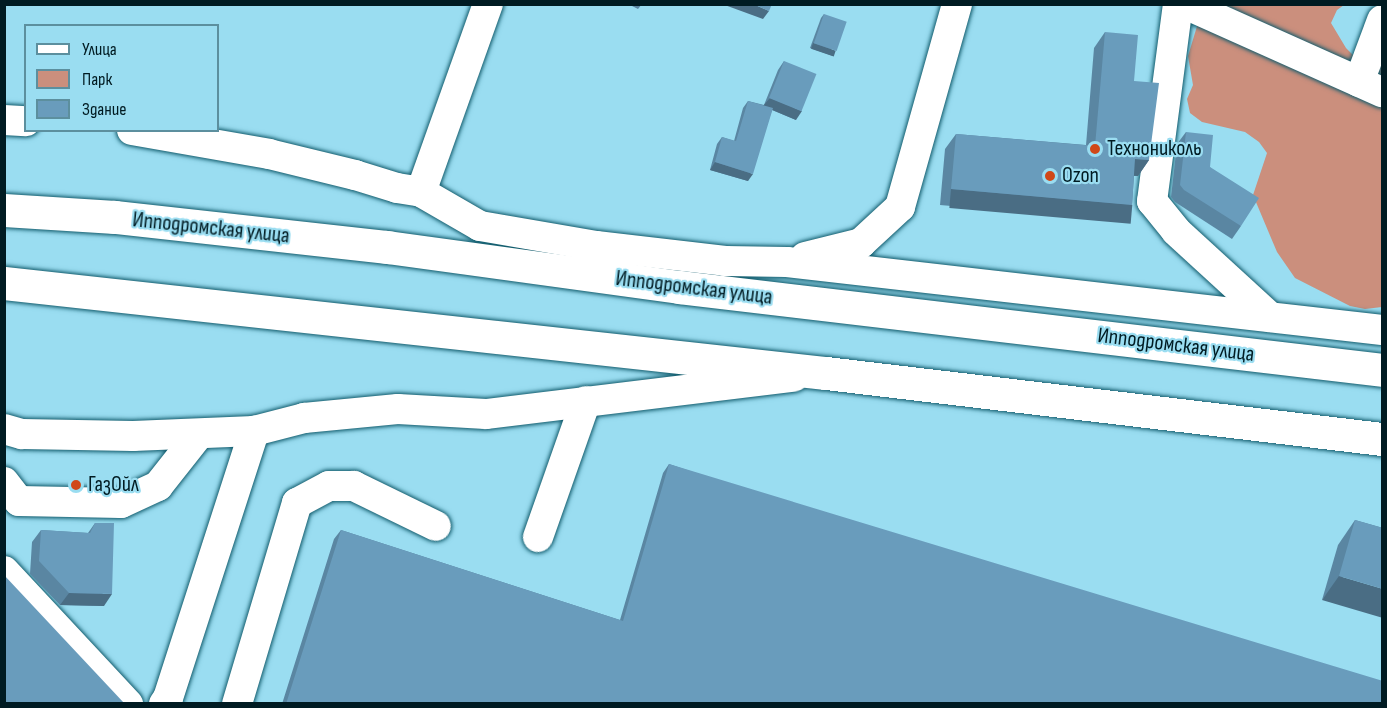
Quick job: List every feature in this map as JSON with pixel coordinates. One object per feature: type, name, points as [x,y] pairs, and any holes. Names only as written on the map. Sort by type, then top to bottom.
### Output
[{"type":"highway","name":"Ипподромская улица","points":[[4,210],[115,217],[387,247],[679,287],[1383,370]]},
{"type":"highway","points":[[4,283],[826,373],[1383,439]]},
{"type":"street","points":[[421,192],[488,4]]},
{"type":"street","points":[[787,262],[861,243],[900,207],[957,4]]},
{"type":"street","points":[[1178,4],[1152,201],[1176,231],[1270,317]]},
{"type":"street","points":[[1185,4],[1371,87],[1383,20]]},
{"type":"street","points":[[4,120],[24,121]]},
{"type":"street","points":[[143,132],[269,154],[355,175],[397,188],[421,192],[480,226],[596,246],[725,261],[787,262],[1383,330]]},
{"type":"street","points":[[4,429],[33,434],[133,436],[254,431],[304,418],[398,409],[486,414],[586,400],[826,373]]},
{"type":"street","points":[[538,537],[586,400]]},
{"type":"street","points":[[170,702],[254,431]]},
{"type":"street","points":[[4,482],[19,501],[121,503],[158,486],[199,434]]},
{"type":"street","points":[[237,704],[297,503],[329,486],[354,486],[436,526]]},
{"type":"street","points":[[4,571],[128,704]]},
{"type":"green space","points":[[1199,5],[1344,5],[1337,10],[1331,23],[1346,48],[1356,58],[1382,67],[1382,307],[1365,309],[1350,306],[1295,278],[1277,252],[1253,195],[1267,153],[1259,142],[1245,132],[1202,122],[1190,113],[1187,99],[1193,85],[1188,56],[1201,13]]},
{"type":"building","points":[[753,4],[772,4],[769,11]]},
{"type":"building","points":[[824,14],[847,22],[837,51],[814,43]]},
{"type":"building","points":[[1105,32],[1138,35],[1134,81],[1159,83],[1149,160],[1135,159],[1132,205],[951,189],[956,134],[1095,146]]},
{"type":"building","points":[[784,61],[816,74],[801,111],[769,98]]},
{"type":"building","points":[[748,101],[773,108],[753,174],[715,162],[722,137],[736,141]]},
{"type":"building","points":[[1186,132],[1213,135],[1210,167],[1259,198],[1241,226],[1184,190],[1180,185]]},
{"type":"building","points":[[669,464],[1383,681],[1383,704],[286,704],[341,530],[623,621]]},
{"type":"building","points":[[1355,520],[1383,528],[1383,589],[1339,576]]},
{"type":"building","points":[[95,523],[114,523],[112,594],[69,593],[39,561],[41,530],[90,533]]},
{"type":"building","points":[[4,575],[124,703],[125,704],[4,704]]},
{"type":"place","name":"Технониколь","points":[[1095,149]]},
{"type":"place","name":"Ozon","points":[[1050,176]]},
{"type":"place","name":"ГазОйл","points":[[76,485]]}]
